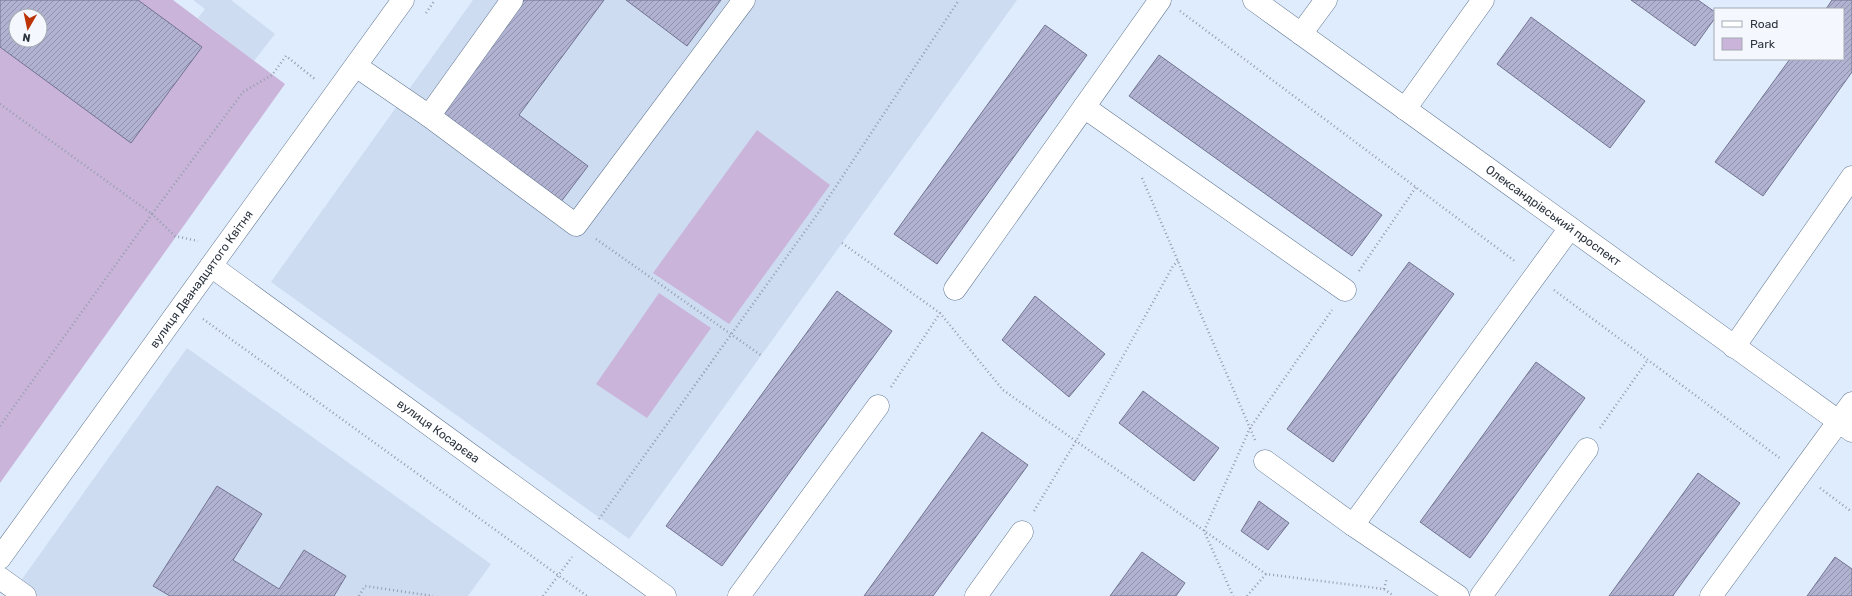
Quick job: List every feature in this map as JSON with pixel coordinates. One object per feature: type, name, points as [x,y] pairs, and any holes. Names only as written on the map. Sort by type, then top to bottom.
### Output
[{"type":"street","name":"вулиця Дванадцятого Квітня","points":[[0,558],[404,0]]},
{"type":"street","points":[[429,116],[512,0]]},
{"type":"street","points":[[356,66],[429,116],[576,225],[744,0]]},
{"type":"street","name":"Олександрівський проспект","points":[[1254,0],[1845,426]]},
{"type":"street","points":[[1301,34],[1326,0]]},
{"type":"street","points":[[1405,109],[1483,0]]},
{"type":"street","points":[[955,289],[1084,107],[1169,5]]},
{"type":"street","points":[[1084,107],[1345,290]]},
{"type":"street","points":[[1734,347],[1852,177]]},
{"type":"street","points":[[1353,525],[1570,228]]},
{"type":"street","name":"вулиця Косарєва","points":[[211,266],[665,596]]},
{"type":"street","points":[[1711,596],[1800,474],[1845,426],[1852,403]]},
{"type":"street","points":[[739,596],[878,406]]},
{"type":"street","points":[[1481,596],[1587,449]]},
{"type":"street","points":[[1265,461],[1353,525],[1458,596]]},
{"type":"street","points":[[976,596],[1022,532]]},
{"type":"street","points":[[0,578],[26,596]]},
{"type":"path","points":[[543,596],[821,209],[959,0]]},
{"type":"path","points":[[1169,5],[1852,512]]},
{"type":"path","points":[[0,426],[152,214],[243,92],[272,75],[286,56],[316,81]]},
{"type":"path","points":[[0,104],[152,214],[175,236],[200,241]]},
{"type":"path","points":[[1141,177],[1250,428],[1204,531],[1233,596]]},
{"type":"path","points":[[576,225],[762,356]]},
{"type":"path","points":[[842,243],[940,313],[1003,390],[1266,574],[1384,589],[1394,596]]},
{"type":"path","points":[[1022,532],[1076,441],[1173,266],[1178,261]]},
{"type":"path","points":[[878,406],[955,289]]},
{"type":"path","points":[[203,318],[587,596]]},
{"type":"path","points":[[1587,449],[1647,361]]},
{"type":"path","points":[[1247,596],[1266,574]]},
{"type":"path","points":[[359,596],[366,586],[433,596]]},
{"type":"shaded area","points":[[193,0],[231,0],[275,34],[254,61],[198,18],[205,9]]},
{"type":"shaded area","points":[[473,0],[1017,0],[629,539],[271,282]]},
{"type":"shaded area","points":[[187,348],[491,564],[468,596],[10,596]]},
{"type":"green space","points":[[0,0],[173,0],[285,84],[0,483]]},
{"type":"green space","points":[[757,130],[830,185],[729,324],[653,273]]},
{"type":"green space","points":[[659,293],[711,328],[647,418],[596,384]]},
{"type":"building","points":[[0,0],[138,0],[202,47],[131,143],[0,47]]},
{"type":"building","points":[[524,0],[604,0],[519,115],[588,166],[557,207],[437,117]]},
{"type":"building","points":[[626,0],[721,0],[687,46]]},
{"type":"building","points":[[1631,0],[1698,0],[1714,11],[1714,19],[1695,46]]},
{"type":"building","points":[[1832,0],[1852,0],[1852,72],[1763,196],[1715,162],[1789,60],[1844,60],[1844,8],[1827,8]]},
{"type":"building","points":[[1531,17],[1645,101],[1610,148],[1497,64]]},
{"type":"building","points":[[1045,25],[1087,55],[937,264],[894,234]]},
{"type":"building","points":[[1159,55],[1382,215],[1352,256],[1129,96]]},
{"type":"building","points":[[1409,262],[1454,294],[1333,462],[1287,429]]},
{"type":"building","points":[[837,291],[892,331],[722,566],[666,526]]},
{"type":"building","points":[[1035,296],[1105,354],[1069,397],[1002,340]]},
{"type":"building","points":[[1536,362],[1585,398],[1470,558],[1420,522]]},
{"type":"building","points":[[1143,391],[1219,448],[1194,481],[1119,423]]},
{"type":"building","points":[[982,432],[1028,465],[933,596],[864,596]]},
{"type":"building","points":[[1698,473],[1740,503],[1673,596],[1609,596]]},
{"type":"building","points":[[217,486],[262,514],[233,560],[279,589],[304,550],[346,576],[334,596],[170,596],[153,586]]},
{"type":"building","points":[[1259,501],[1289,523],[1268,550],[1241,531]]},
{"type":"building","points":[[1142,552],[1185,583],[1176,596],[1110,596]]},
{"type":"building","points":[[1835,557],[1852,569],[1852,596],[1807,596]]}]
